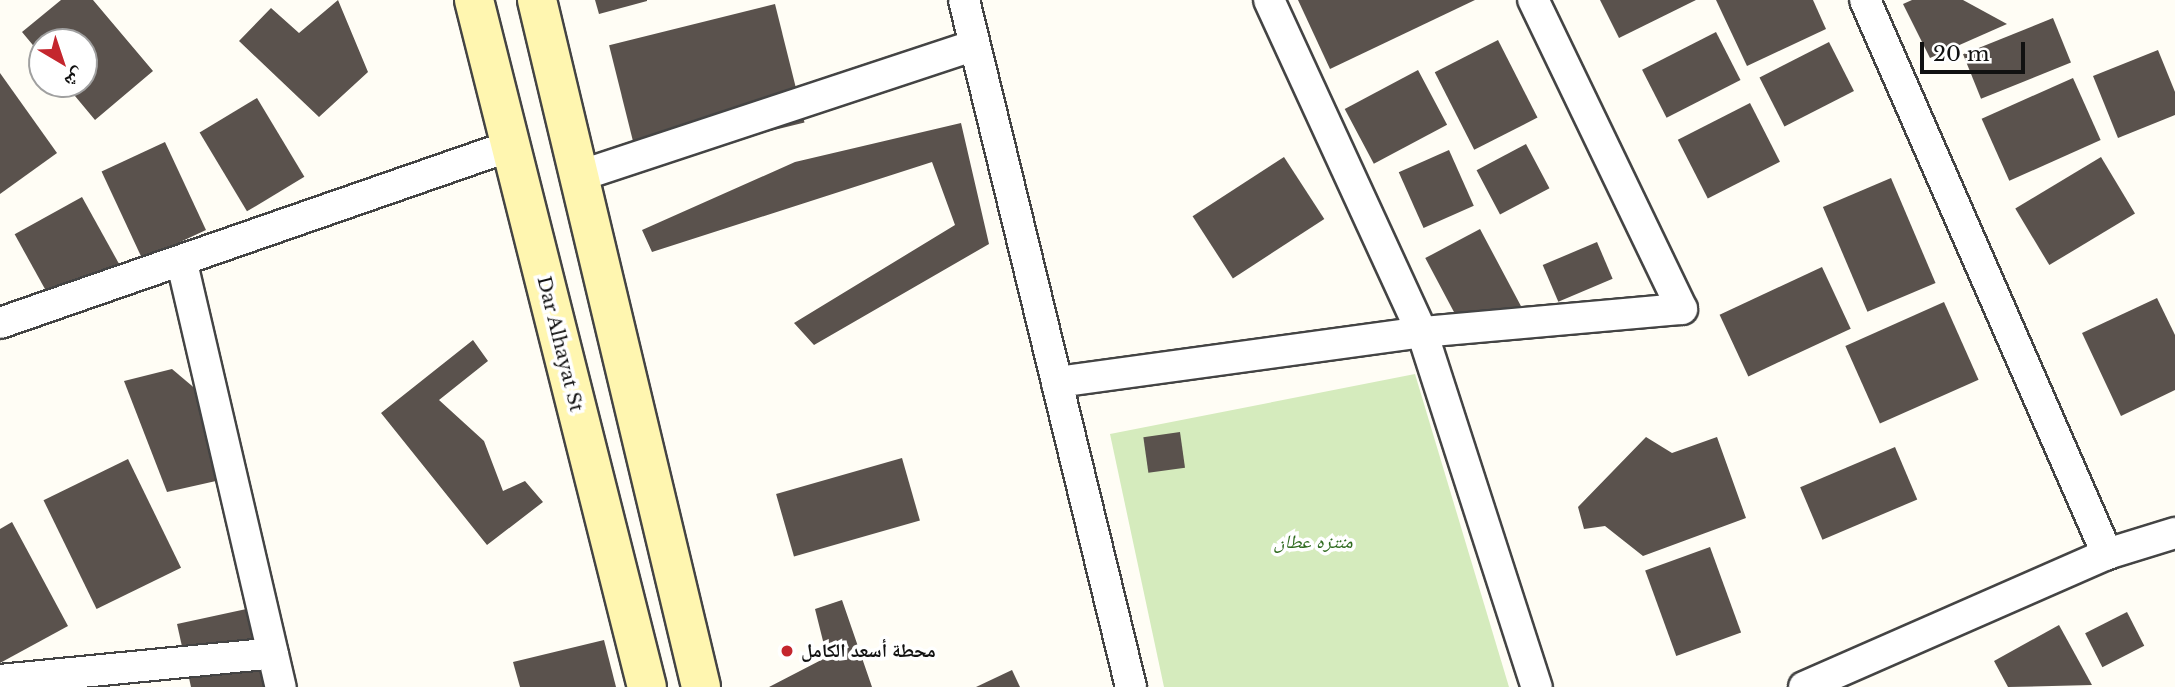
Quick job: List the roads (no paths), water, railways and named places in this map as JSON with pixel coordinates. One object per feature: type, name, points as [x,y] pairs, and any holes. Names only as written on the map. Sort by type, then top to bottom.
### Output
[{"type":"main road","name":"Dar Alhayat St","points":[[474,0],[646,687]]},
{"type":"main road","points":[[537,0],[701,687]]},
{"type":"main road","points":[[634,632],[684,619]]},
{"type":"street","points":[[964,0],[1131,687]]},
{"type":"street","points":[[1269,0],[1423,332],[1537,687]]},
{"type":"street","points":[[1057,382],[1423,332],[1682,309],[1533,0]]},
{"type":"street","points":[[1865,0],[2107,554]]},
{"type":"street","points":[[579,176],[974,45]]},
{"type":"street","points":[[0,323],[182,263],[510,146]]},
{"type":"street","points":[[182,263],[281,687]]},
{"type":"street","points":[[1804,687],[2107,554],[2175,533]]},
{"type":"street","points":[[0,680],[273,653]]},
{"type":"place","name":"محطة أسعد الكامل","points":[[787,651]]},
{"type":"park label","name":"منتزه عطان","points":[[1313,542]]}]
